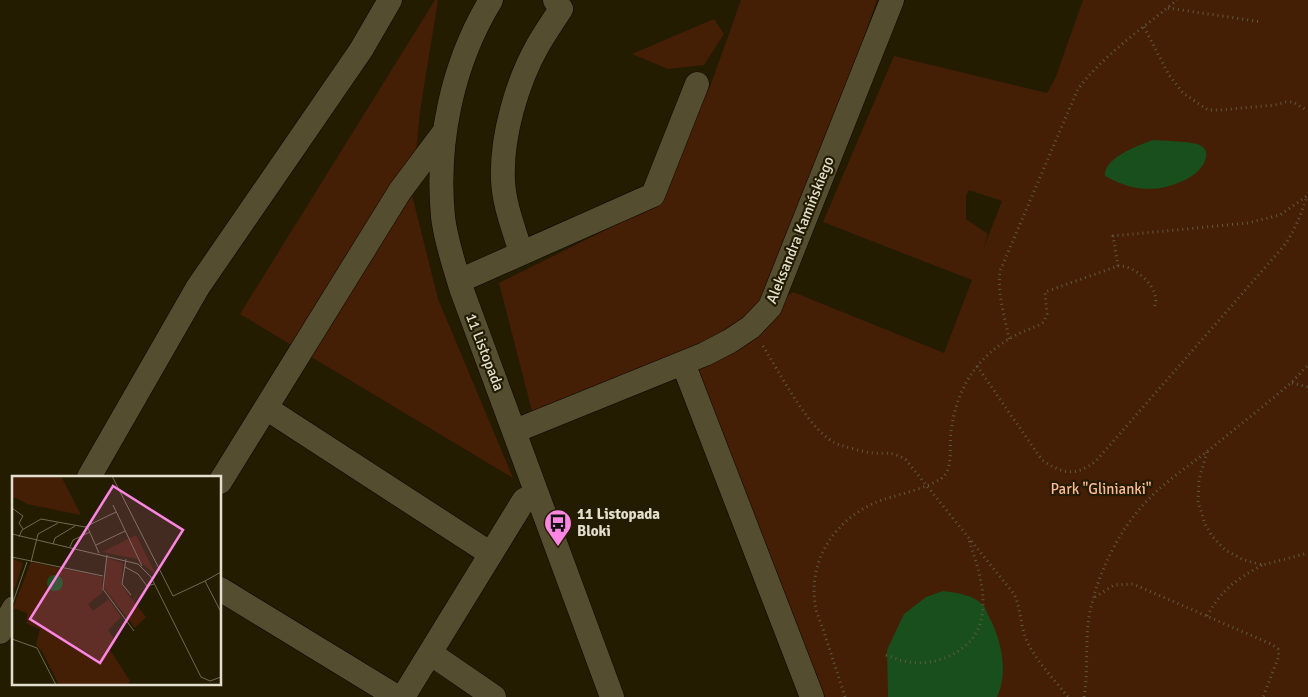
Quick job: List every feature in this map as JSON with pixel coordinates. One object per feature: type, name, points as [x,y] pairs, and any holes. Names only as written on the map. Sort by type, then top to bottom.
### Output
[{"type":"street","points":[[90,476],[198,287],[361,50],[390,0]]},
{"type":"street","name":"11 Listopada","points":[[491,0],[478,21],[464,54],[452,95],[445,131],[442,174],[443,217],[459,281],[612,697]]},
{"type":"street","points":[[521,254],[509,214],[503,181],[503,161],[508,127],[524,76],[538,46],[561,9],[555,0]]},
{"type":"street","name":"Aleksandra Kamińskiego","points":[[515,431],[683,363],[730,341],[751,327],[770,307],[892,0]]},
{"type":"street","points":[[459,281],[653,195],[697,84]]},
{"type":"street","points":[[221,480],[400,191],[445,131]]},
{"type":"street","points":[[683,363],[812,697]]},
{"type":"street","points":[[266,408],[491,554]]},
{"type":"street","points":[[403,697],[524,500],[537,494]]},
{"type":"street","points":[[221,590],[397,697]]},
{"type":"street","points":[[0,632],[12,611]]},
{"type":"street","points":[[430,653],[494,697]]},
{"type":"path","points":[[1010,339],[1000,293],[1000,271],[1077,91],[1083,81],[1111,55],[1177,0]]},
{"type":"path","points":[[1168,8],[1262,22]]},
{"type":"path","points":[[1144,28],[1169,75],[1183,94],[1208,110],[1229,110],[1293,102],[1308,111]]},
{"type":"path","points":[[1118,266],[1113,236],[1248,223],[1280,215],[1308,194]]},
{"type":"path","points":[[977,366],[1042,460],[1065,472],[1076,472],[1088,467],[1096,462],[1291,237],[1308,194]]},
{"type":"path","points":[[845,697],[815,603],[815,573],[820,557],[838,528],[863,508],[944,478],[947,472],[951,430],[964,384],[977,366],[999,346],[1044,322],[1047,314],[1045,292],[1118,266],[1128,266],[1134,269],[1155,292],[1157,304],[1153,309]]},
{"type":"path","points":[[751,327],[812,424],[838,444],[874,453],[888,452],[898,454],[906,460],[1014,594],[1018,602],[1027,642],[1068,697]]},
{"type":"path","points":[[1084,697],[1088,680],[1087,649],[1091,608],[1110,552],[1131,519],[1158,490],[1291,383],[1308,365]]},
{"type":"path","points":[[1291,383],[1308,387]]},
{"type":"path","points":[[1207,451],[1199,480],[1198,502],[1205,524],[1212,536],[1225,550],[1244,560],[1263,565]]},
{"type":"path","points":[[886,654],[904,662],[934,662],[953,655],[967,644],[977,632],[982,617],[982,588],[980,574],[968,537]]},
{"type":"path","points":[[1207,616],[1216,600],[1236,580],[1263,565],[1308,553]]},
{"type":"path","points":[[1094,597],[1114,584],[1133,584],[1278,648],[1279,656],[1263,697]]},
{"type":"green space","points":[[435,0],[438,0],[420,111],[412,195],[438,299],[513,478],[240,314]]},
{"type":"green space","points":[[741,0],[877,0],[846,87],[762,302],[723,334],[534,419],[499,283],[658,204],[711,84]]},
{"type":"green space","name":"Park \"Glinianki\"","points":[[1083,0],[1308,0],[1308,697],[825,697],[691,369],[793,292],[944,353],[972,280],[823,222],[894,56],[1047,93],[1055,79]],"holes":[[[969,190],[1002,201],[983,250],[988,234],[966,219],[966,196]]]},
{"type":"green space","points":[[714,19],[724,34],[704,65],[668,69],[632,54]]},
{"type":"shaded area","points":[[1153,140],[1200,145],[1206,151],[1204,163],[1195,174],[1161,188],[1146,189],[1132,187],[1118,183],[1105,176],[1106,169],[1116,158],[1131,149]]},
{"type":"shaded area","points":[[943,591],[969,596],[979,601],[985,608],[997,634],[1002,655],[1001,687],[997,697],[888,697],[887,650],[904,614],[926,597]]},
{"type":"place","name":"11 Listopada Bloki","points":[[558,547]]}]
